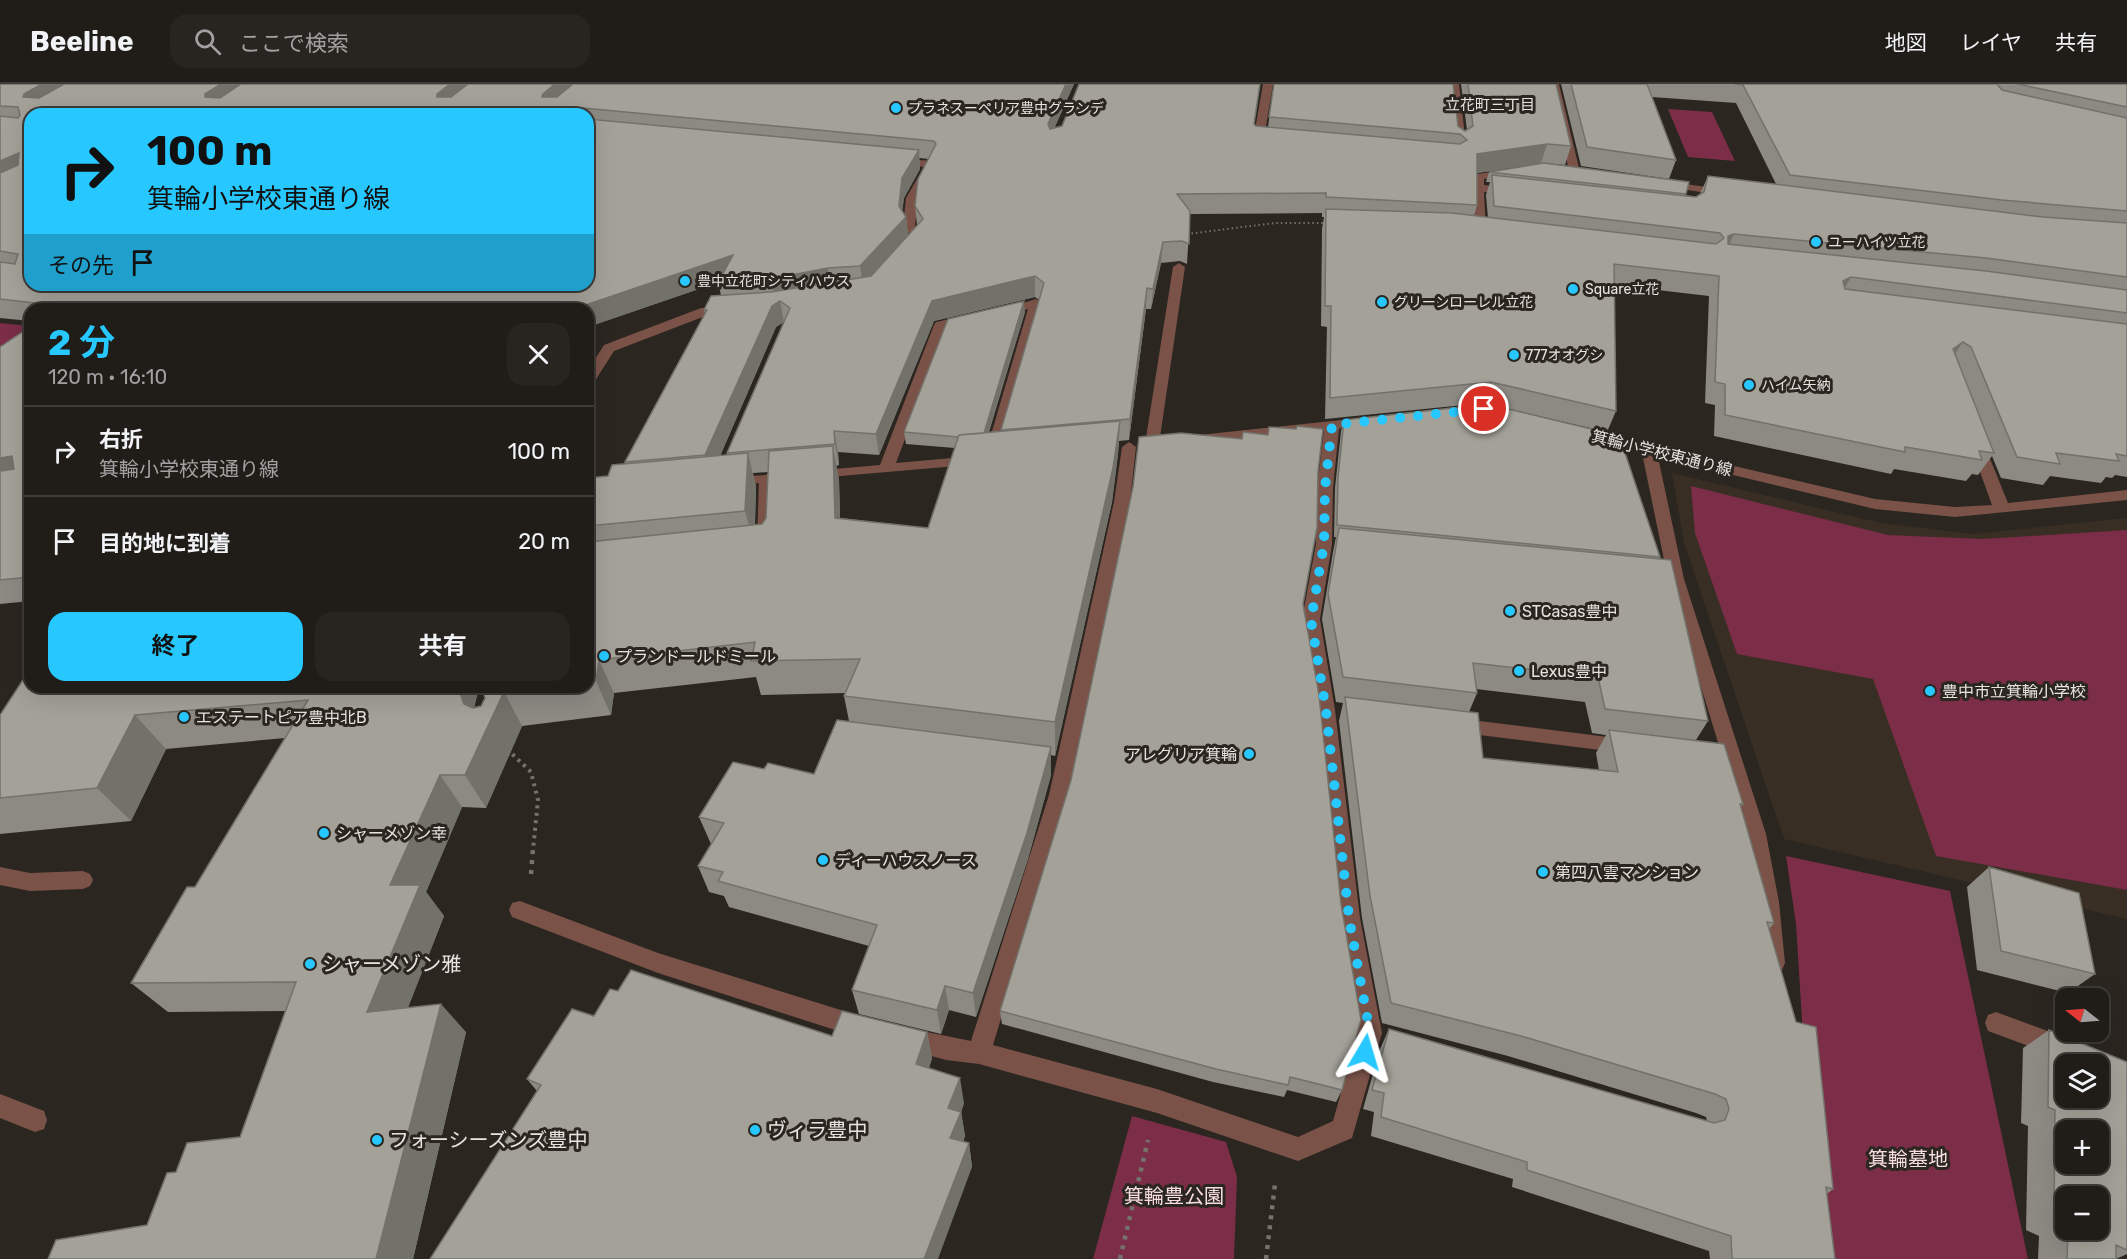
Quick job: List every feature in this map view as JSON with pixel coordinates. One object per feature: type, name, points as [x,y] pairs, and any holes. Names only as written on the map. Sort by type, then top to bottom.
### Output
[{"type":"street","points":[[1268,84],[1258,141],[1281,143]]},
{"type":"street","points":[[1454,84],[1461,145]]},
{"type":"street","points":[[1554,84],[1568,171],[1606,176]]},
{"type":"street","points":[[889,160],[931,164],[912,198],[909,226],[917,237],[895,262]]},
{"type":"street","points":[[1480,231],[1478,177],[1520,171]]},
{"type":"street","points":[[1650,182],[1692,194],[1735,194]]},
{"type":"street","points":[[1478,188],[1519,192]]},
{"type":"street","points":[[979,1053],[1009,952],[1048,838],[1065,767],[1122,502],[1123,447],[1158,444],[1179,267]]},
{"type":"street","points":[[720,478],[767,479],[886,469],[996,459],[1036,303],[941,326],[886,469]]},
{"type":"street","points":[[594,372],[609,348],[706,311],[745,309]]},
{"type":"street","points":[[1186,441],[1356,423]]},
{"type":"street","points":[[520,910],[658,963],[842,1023],[946,1049],[979,1053],[1156,1101],[1298,1149],[1343,1129],[1370,1033],[1349,918],[1326,710],[1311,620],[1324,544],[1325,488],[1332,425]]},
{"type":"street","name":"箕輪小学校東通り線","points":[[1572,431],[1875,504],[1955,512],[2127,495]]},
{"type":"street","points":[[1973,434],[2002,509]]},
{"type":"street","points":[[1649,451],[1670,579],[1733,760],[1756,834],[1768,902],[1776,986]]},
{"type":"street","points":[[753,553],[764,552],[767,479]]},
{"type":"street","points":[[1324,544],[1346,546]]},
{"type":"street","points":[[1326,710],[1348,712]]},
{"type":"street","points":[[1435,723],[1638,748]]},
{"type":"street","points":[[1710,757],[1733,760]]},
{"type":"street","points":[[1042,764],[1065,767]]},
{"type":"street","points":[[0,876],[30,882],[83,880]]},
{"type":"street","points":[[1996,1023],[2081,1054]]},
{"type":"street","points":[[1370,1033],[1393,1039]]},
{"type":"street","points":[[0,1106],[34,1120]]},
{"type":"path","points":[[1184,234],[1275,223],[1323,223]]},
{"type":"path","points":[[500,740],[531,772],[538,800],[530,885],[520,910]]},
{"type":"path","points":[[1120,1259],[1156,1101]]},
{"type":"path","points":[[1266,1259],[1278,1142]]},
{"type":"shaded area","name":"豊中市立箕輪小学校","points":[[1672,473],[1881,523],[1973,534],[2127,518],[2127,919],[1784,839],[1684,543]]},
{"type":"green space","points":[[1668,109],[1712,112],[1735,161],[1688,157]]},
{"type":"green space","points":[[0,323],[24,325],[24,338],[0,355]]},
{"type":"green space","name":"豊中市立箕輪小学校","points":[[1691,486],[1888,535],[1983,539],[2127,530],[2127,890],[1936,856],[1873,679],[1737,654],[1695,533]]},
{"type":"green space","name":"箕輪墓地","points":[[1786,856],[1950,891],[2028,1259],[1817,1259],[1796,924]]},
{"type":"green space","name":"箕輪豊公園","points":[[1132,1116],[1226,1142],[1237,1177],[1234,1259],[1093,1259]]},
{"type":"building","points":[[0,84],[42,84],[24,94],[23,97],[39,98],[64,84],[221,84],[205,94],[205,97],[220,98],[241,84],[450,84],[437,94],[437,97],[451,97],[468,84],[555,84],[542,97],[557,97],[573,84],[1066,84],[1048,124],[1050,129],[1062,126],[1079,84],[1260,84],[1254,124],[1256,126],[1460,144],[1467,140],[1460,134],[1269,117],[1274,84],[1453,84],[1458,126],[1465,131],[1473,126],[1468,84],[1556,84],[1571,146],[1547,144],[1477,154],[1477,205],[1326,197],[1326,193],[1177,194],[1190,211],[1189,244],[1182,241],[1163,242],[1153,289],[1147,288],[1130,419],[1001,430],[1044,283],[1035,276],[932,301],[876,434],[834,431],[835,444],[727,453],[790,308],[780,301],[772,306],[705,455],[625,462],[707,310],[704,310],[711,296],[771,292],[871,276],[923,219],[915,206],[918,179],[936,144],[934,141],[594,108],[24,108],[24,291],[594,291],[594,120],[919,150],[902,178],[899,206],[906,217],[860,266],[828,268],[770,279],[718,283],[733,255],[592,303],[35,303],[0,299],[0,262],[15,264],[18,254],[0,251],[0,173],[18,165],[19,153],[0,161],[0,116],[18,118],[20,115],[18,107],[0,106]]},
{"type":"building","points":[[1571,84],[1647,84],[1676,160],[1587,147]]},
{"type":"building","points":[[1735,84],[1997,84],[2002,90],[2127,118],[2127,211],[2002,200],[1790,175],[1743,85]]},
{"type":"building","points":[[2017,84],[2127,84],[2127,107]]},
{"type":"building","points":[[1544,163],[1689,182],[1686,194],[1489,172]]},
{"type":"building","points":[[1492,175],[1696,197],[1704,192],[1708,176],[2043,217],[2127,223],[2127,277],[1986,258],[1734,234],[1728,236],[1728,244],[1986,271],[2127,290],[2127,313],[1851,277],[1843,281],[1845,289],[2127,324],[2127,456],[2116,454],[2119,461],[2056,453],[2060,464],[2017,457],[1971,347],[1963,342],[1953,349],[1994,453],[1979,451],[1982,460],[1905,447],[1905,452],[1725,415],[1725,384],[1715,382],[1719,276],[1614,264],[1616,411],[1491,382],[1330,398],[1331,306],[1325,306],[1326,209],[1452,213],[1716,244],[1724,238],[1720,233],[1494,206]]},
{"type":"building","points":[[1024,301],[984,433],[959,435],[958,437],[904,432],[948,319]]},
{"type":"building","points":[[24,331],[24,578],[0,580],[0,471],[14,469],[12,456],[0,458],[0,347]]},
{"type":"building","points":[[1488,404],[1612,434],[1612,446],[1623,447],[1660,557],[1337,525],[1338,477],[1344,420]]},
{"type":"building","points":[[1120,421],[1113,468],[1055,722],[844,696],[860,659],[751,661],[755,642],[599,660],[596,681],[594,681],[594,541],[762,524],[766,518],[769,451],[833,446],[835,518],[928,528],[959,435]]},
{"type":"building","points":[[1297,426],[1323,429],[1318,472],[1317,528],[1303,604],[1319,695],[1341,904],[1361,1020],[1342,1090],[1290,1077],[1288,1085],[1216,1069],[1000,1011],[1071,780],[1133,487],[1139,437],[1181,433],[1242,439],[1243,432],[1268,435],[1269,427],[1296,429]]},
{"type":"building","points":[[748,453],[745,511],[594,525],[594,477],[608,476],[612,465]]},
{"type":"building","points":[[1339,528],[1671,560],[1708,721],[1605,709],[1598,677],[1473,663],[1477,693],[1343,677],[1328,594]]},
{"type":"building","points":[[24,678],[24,693],[460,693],[464,704],[473,708],[481,706],[485,698],[483,693],[504,693],[465,775],[440,775],[390,885],[420,885],[367,1012],[441,1004],[376,1259],[48,1259],[56,1240],[147,1225],[167,1173],[176,1172],[187,1143],[240,1137],[296,982],[131,983],[187,887],[195,887],[308,700],[135,715],[97,788],[0,798],[0,715]]},
{"type":"building","points":[[1345,697],[1478,713],[1483,758],[1618,772],[1609,730],[1724,744],[1743,804],[1740,804],[1774,923],[1767,922],[1796,1022],[1816,1027],[1833,1189],[1826,1187],[1835,1259],[1732,1259],[1731,1236],[1527,1170],[1527,1162],[1381,1117],[1384,1093],[1372,1090],[1389,1029],[1714,1123],[1725,1120],[1729,1109],[1726,1099],[1715,1094],[1521,1036],[1391,1003],[1370,896]]},
{"type":"building","points":[[837,720],[1051,747],[1027,833],[973,993],[945,986],[937,1010],[852,990],[877,925],[718,881],[723,872],[698,866],[724,823],[699,817],[733,762],[764,769],[768,763],[814,774]]},
{"type":"building","points":[[1989,867],[2079,893],[2095,974],[2001,951]]},
{"type":"building","points":[[631,970],[832,1036],[842,1011],[927,1032],[916,1064],[960,1078],[948,1108],[961,1112],[950,1138],[969,1143],[924,1259],[430,1259],[541,1085],[527,1079],[572,1009],[594,1016],[610,989],[618,991]]},
{"type":"building","points":[[2049,1030],[2055,1032],[2055,1042],[2078,1042],[2108,1054],[2055,1054],[2055,1108],[2109,1108],[2109,1055],[2127,1062],[2127,1250],[2116,1245],[2116,1259],[2067,1259],[2068,1240],[2109,1240],[2109,1186],[2055,1186],[2054,1216],[2055,1110],[2048,1107]]},
{"type":"place","name":"プラネスーペリア豊中グランデ","points":[[896,108]]},
{"type":"place","name":"ユーハイツ立花","points":[[1816,242]]},
{"type":"place","name":"豊中立花町シティハウス","points":[[685,281]]},
{"type":"place","name":"Square立花","points":[[1573,289]]},
{"type":"place","name":"グリーンローレル立花","points":[[1382,302]]},
{"type":"place","name":"777オオグシ","points":[[1514,355]]},
{"type":"place","name":"ハイム矢納","points":[[1749,385]]},
{"type":"place","name":"STCasas豊中","points":[[1510,611]]},
{"type":"place","name":"プランドールドミール","points":[[604,656]]},
{"type":"place","name":"Lexus豊中","points":[[1519,671]]},
{"type":"place","name":"豊中市立箕輪小学校","points":[[1930,691]]},
{"type":"place","name":"エステートピア豊中北B","points":[[184,717]]},
{"type":"place","name":"アレグリア箕輪","points":[[1249,754]]},
{"type":"place","name":"シャーメゾン幸","points":[[324,833]]},
{"type":"place","name":"ディーハウスノース","points":[[823,860]]},
{"type":"place","name":"第四八雲マンション","points":[[1543,872]]},
{"type":"place","name":"シャーメゾン雅","points":[[310,964]]},
{"type":"place","name":"ヴィラ豊中","points":[[755,1130]]},
{"type":"place","name":"フォーシーズンズ豊中","points":[[377,1140]]},
{"type":"district","name":"立花町三丁目","points":[[1490,105]]},
{"type":"route","points":[[1365,1052],[1370,1033],[1349,918],[1326,710],[1311,620],[1324,544],[1325,488],[1332,425],[1484,409]]}]
